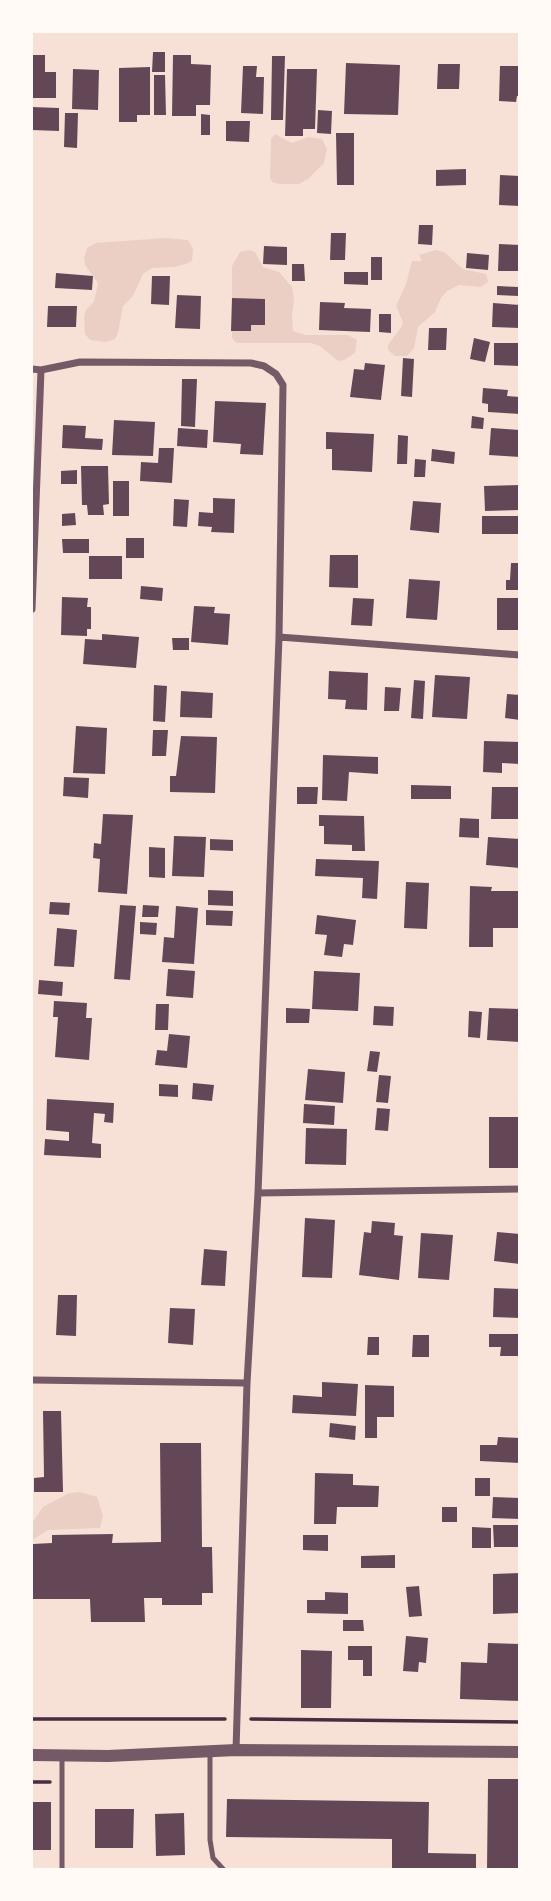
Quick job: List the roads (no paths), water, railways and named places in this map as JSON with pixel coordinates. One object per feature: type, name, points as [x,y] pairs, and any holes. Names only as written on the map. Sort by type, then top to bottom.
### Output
[{"type":"street","points":[[32,369],[41,370],[80,362],[251,363],[264,366],[276,374],[283,385],[279,638],[258,1193],[247,1383],[236,1750]]},
{"type":"street","points":[[32,609],[41,370]]},
{"type":"street","points":[[279,638],[520,655]]},
{"type":"street","points":[[258,1193],[520,1189]]},
{"type":"street","points":[[32,1380],[247,1383]]},
{"type":"street","points":[[32,1755],[108,1756],[236,1750],[520,1752]]},
{"type":"lane","points":[[210,1751],[209,1840],[213,1858],[224,1870]]},
{"type":"lane","points":[[62,1755],[62,1870]]}]
